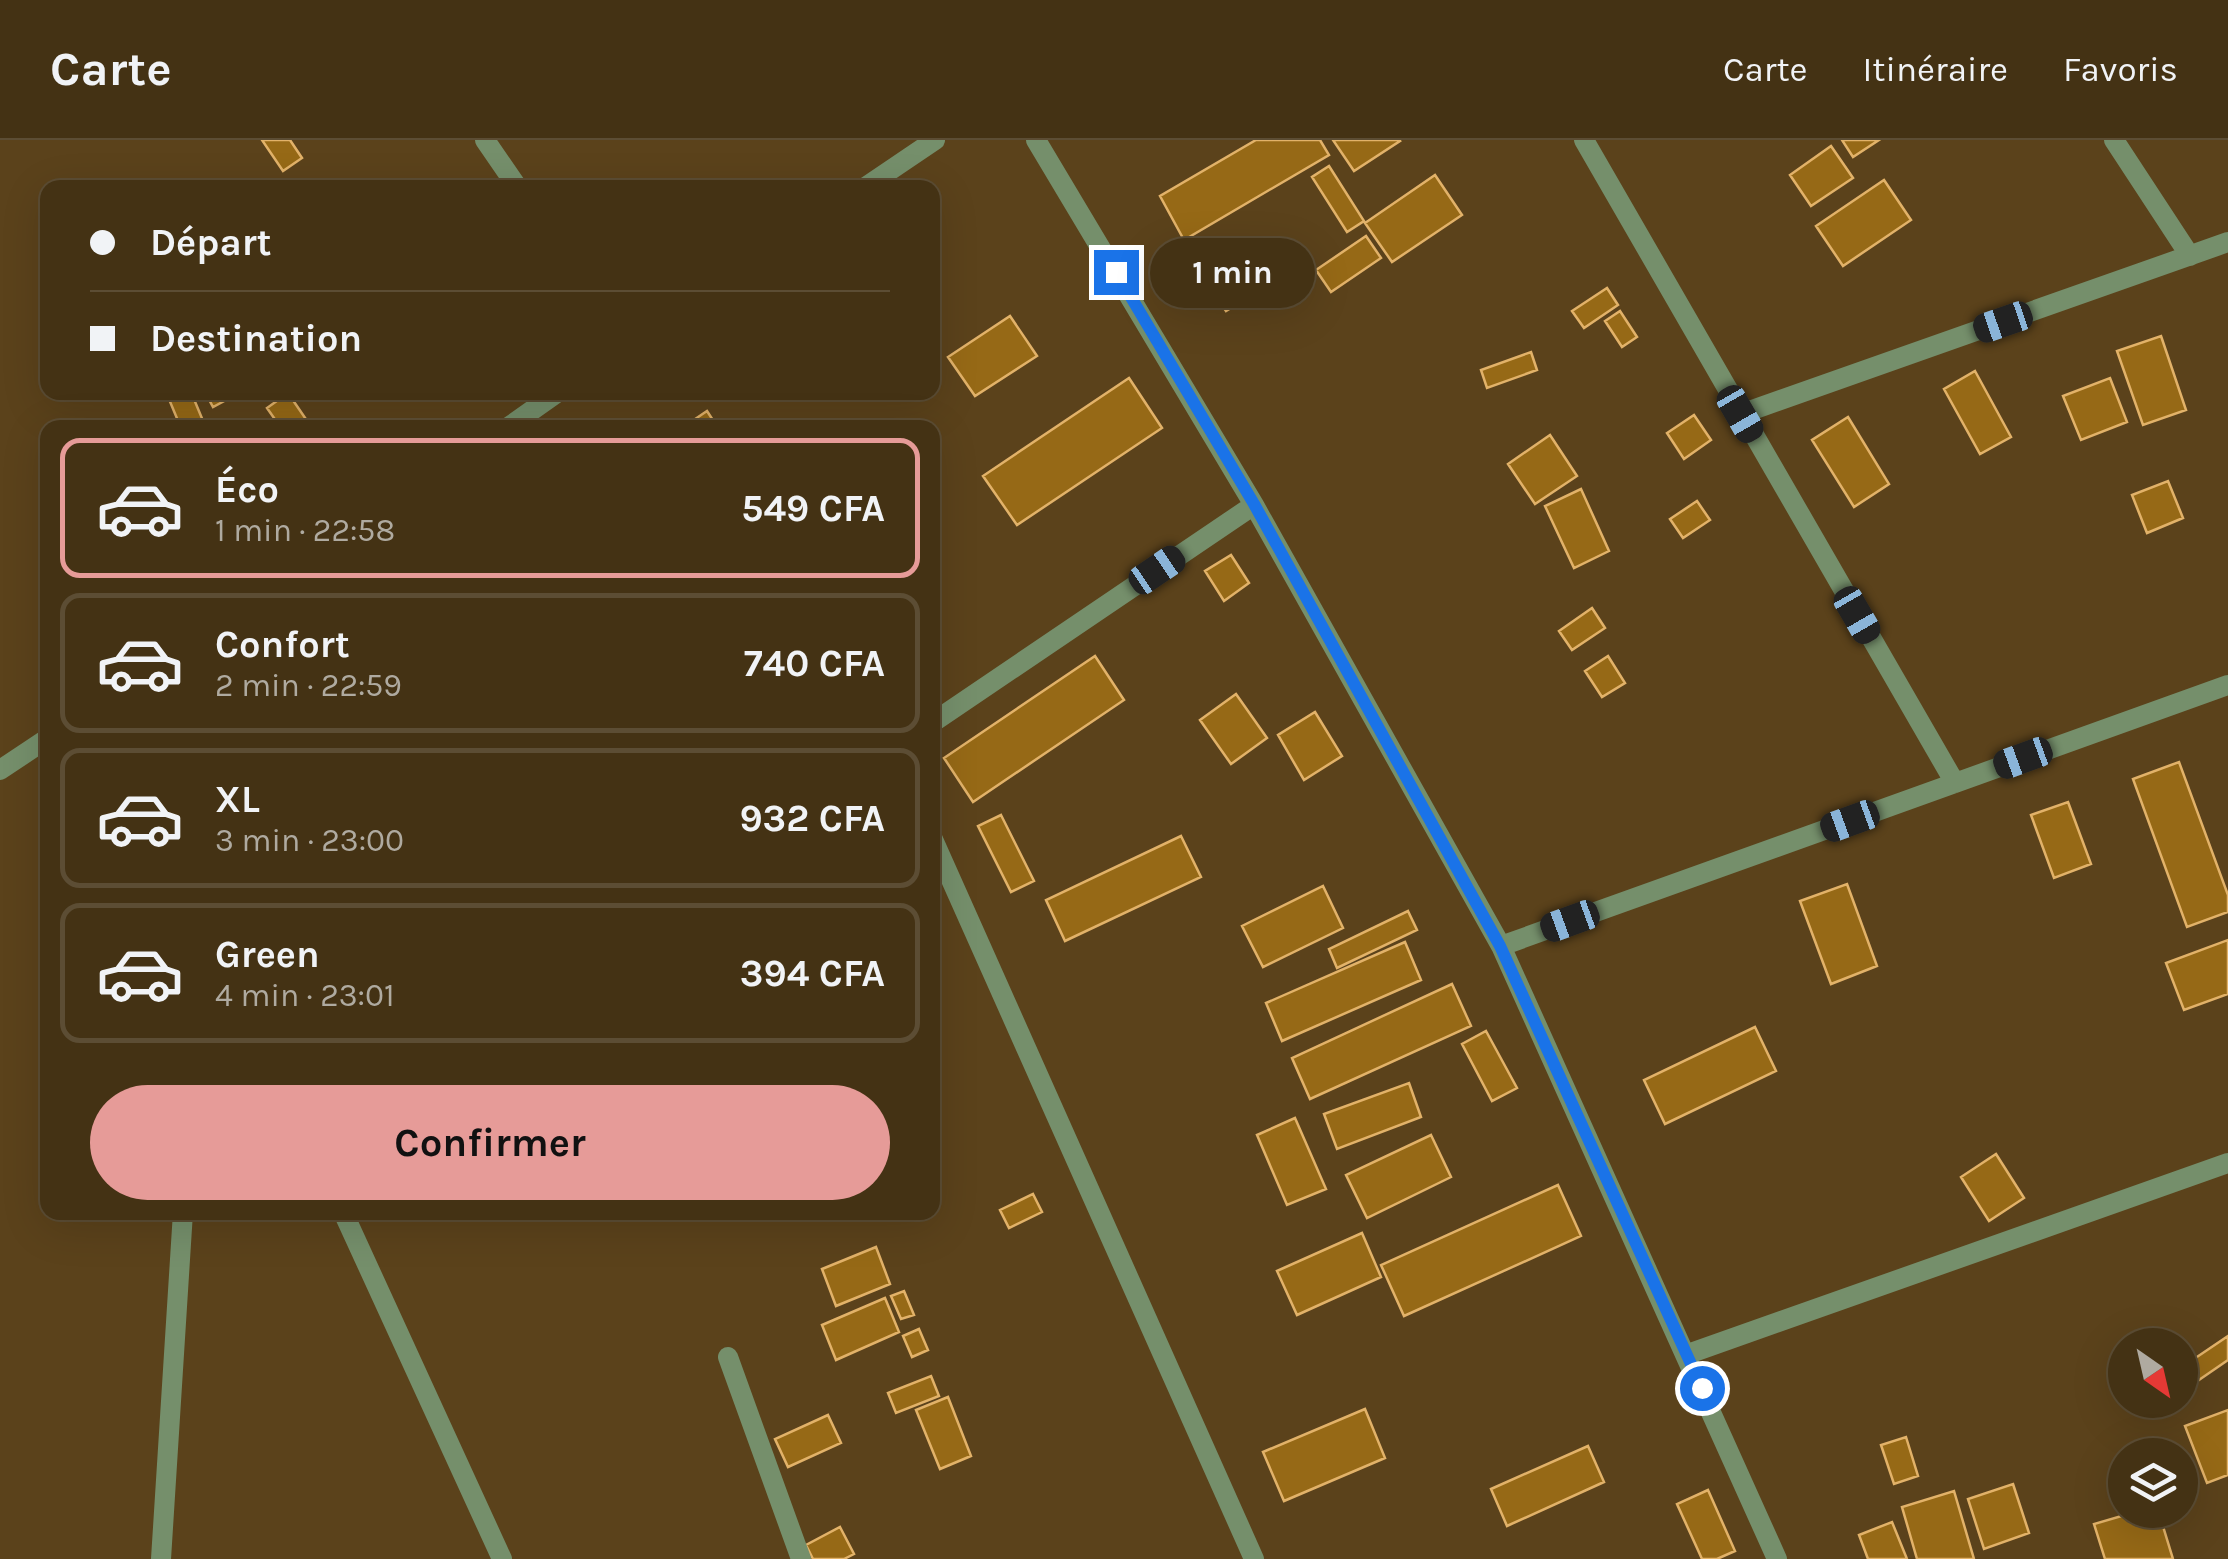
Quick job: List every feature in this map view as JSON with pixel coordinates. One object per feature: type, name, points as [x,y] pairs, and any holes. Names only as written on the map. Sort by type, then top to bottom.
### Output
[{"type":"street","points":[[485,140],[512,180]]},
{"type":"street","points":[[876,180],[936,140]]},
{"type":"street","points":[[1036,140],[1254,504],[1500,946],[1688,1354],[1777,1559]]},
{"type":"street","points":[[1584,140],[1954,783]]},
{"type":"street","points":[[2114,140],[2190,256]]},
{"type":"street","points":[[1740,414],[2228,242]]},
{"type":"street","points":[[518,420],[546,400]]},
{"type":"street","points":[[940,719],[1254,504]]},
{"type":"street","points":[[1500,946],[2228,684]]},
{"type":"street","points":[[0,770],[40,743]]},
{"type":"street","points":[[940,855],[1254,1559]]},
{"type":"street","points":[[1688,1354],[2228,1164]]},
{"type":"street","points":[[160,1559],[184,1220]]},
{"type":"street","points":[[347,1220],[502,1559]]},
{"type":"street","points":[[728,1357],[802,1559]]},
{"type":"building","points":[[262,140],[290,140],[302,158],[283,171]]},
{"type":"building","points":[[1256,140],[1320,140],[1329,155],[1184,240],[1160,196]]},
{"type":"building","points":[[1333,140],[1399,140],[1400,141],[1354,171]]},
{"type":"building","points":[[1842,140],[1879,140],[1853,157]]},
{"type":"building","points":[[1831,146],[1853,178],[1811,206],[1790,175]]},
{"type":"building","points":[[1329,166],[1364,221],[1347,232],[1312,177]]},
{"type":"building","points":[[1435,175],[1462,215],[1392,262],[1365,223]]},
{"type":"building","points":[[1884,180],[1911,220],[1843,266],[1816,226]]},
{"type":"building","points":[[1366,236],[1381,258],[1331,292],[1316,270]]},
{"type":"building","points":[[1223,261],[1247,298],[1226,311],[1202,275]]},
{"type":"building","points":[[1607,288],[1618,305],[1584,328],[1572,311]]},
{"type":"building","points":[[1620,311],[1637,337],[1622,347],[1605,321]]},
{"type":"building","points":[[1010,316],[1037,356],[975,396],[948,357]]},
{"type":"building","points":[[2161,336],[2186,410],[2143,425],[2117,351]]},
{"type":"building","points":[[1531,352],[1537,370],[1487,388],[1481,370]]},
{"type":"building","points":[[1975,371],[2011,437],[1980,454],[1944,389]]},
{"type":"building","points":[[1129,378],[1162,428],[1017,525],[983,476]]},
{"type":"building","points":[[2110,378],[2127,422],[2081,440],[2063,396]]},
{"type":"building","points":[[169,400],[194,400],[203,420],[178,420]]},
{"type":"building","points":[[278,400],[293,400],[307,420],[275,420],[267,408]]},
{"type":"building","points":[[707,411],[713,420],[694,420]]},
{"type":"building","points":[[1694,415],[1711,440],[1684,459],[1667,433]]},
{"type":"building","points":[[1848,417],[1889,484],[1854,507],[1812,440]]},
{"type":"building","points":[[1550,435],[1577,476],[1535,504],[1508,464]]},
{"type":"building","points":[[2168,481],[2183,518],[2147,533],[2132,495]]},
{"type":"building","points":[[1581,489],[1609,551],[1574,568],[1545,506]]},
{"type":"building","points":[[1697,501],[1710,520],[1683,538],[1670,519]]},
{"type":"building","points":[[1231,555],[1249,583],[1224,601],[1205,571]]},
{"type":"building","points":[[1592,608],[1605,628],[1572,650],[1559,631]]},
{"type":"building","points":[[1095,656],[1124,700],[973,802],[944,758]]},
{"type":"building","points":[[1608,656],[1625,683],[1602,697],[1585,671]]},
{"type":"building","points":[[1236,694],[1267,738],[1231,764],[1200,720]]},
{"type":"building","points":[[1315,712],[1342,756],[1304,780],[1278,735]]},
{"type":"building","points":[[2179,762],[2228,895],[2228,912],[2187,927],[2133,779]]},
{"type":"building","points":[[2068,802],[2091,864],[2054,878],[2031,815]]},
{"type":"building","points":[[1001,815],[1034,881],[1011,892],[978,826]]},
{"type":"building","points":[[1181,836],[1201,877],[1065,941],[1046,900]]},
{"type":"building","points":[[1847,884],[1877,966],[1831,984],[1800,901]]},
{"type":"building","points":[[1323,886],[1343,928],[1263,967],[1242,926]]},
{"type":"building","points":[[1408,911],[1417,930],[1337,968],[1329,949]]},
{"type":"building","points":[[2228,940],[2228,994],[2184,1010],[2166,963]]},
{"type":"building","points":[[1405,942],[1421,980],[1282,1041],[1266,1003]]},
{"type":"building","points":[[1452,984],[1471,1026],[1310,1099],[1292,1058]]},
{"type":"building","points":[[1755,1027],[1776,1071],[1665,1124],[1644,1080]]},
{"type":"building","points":[[1486,1031],[1517,1088],[1492,1101],[1462,1044]]},
{"type":"building","points":[[1409,1083],[1421,1117],[1337,1149],[1324,1114]]},
{"type":"building","points":[[1295,1118],[1326,1189],[1287,1205],[1257,1135]]},
{"type":"building","points":[[1431,1135],[1451,1177],[1367,1218],[1346,1175]]},
{"type":"building","points":[[1996,1154],[2024,1198],[1989,1221],[1961,1177]]},
{"type":"building","points":[[1558,1185],[1581,1236],[1404,1316],[1381,1265]]},
{"type":"building","points":[[1033,1194],[1042,1212],[1009,1228],[1000,1210]]},
{"type":"building","points":[[1362,1233],[1381,1277],[1297,1315],[1277,1271]]},
{"type":"building","points":[[876,1247],[890,1284],[836,1306],[822,1269]]},
{"type":"building","points":[[904,1291],[914,1315],[901,1319],[891,1296]]},
{"type":"building","points":[[885,1298],[899,1332],[836,1360],[822,1325]]},
{"type":"building","points":[[919,1329],[928,1350],[912,1357],[903,1336]]},
{"type":"building","points":[[2228,1336],[2228,1360],[2198,1381],[2198,1356]]},
{"type":"building","points":[[931,1376],[939,1396],[896,1413],[888,1393]]},
{"type":"building","points":[[948,1397],[971,1456],[940,1469],[916,1410]]},
{"type":"building","points":[[1365,1409],[1385,1458],[1284,1501],[1263,1452]]},
{"type":"building","points":[[2228,1410],[2228,1475],[2207,1483],[2198,1460],[2198,1438],[2190,1438],[2185,1426]]},
{"type":"building","points":[[828,1415],[841,1443],[788,1467],[775,1439]]},
{"type":"building","points":[[1906,1437],[1918,1476],[1894,1484],[1881,1445]]},
{"type":"building","points":[[1588,1446],[1604,1482],[1507,1526],[1491,1489]]},
{"type":"building","points":[[2013,1484],[2029,1533],[1984,1549],[1968,1499]]},
{"type":"building","points":[[1708,1490],[1735,1551],[1717,1559],[1702,1559],[1677,1504]]},
{"type":"building","points":[[1954,1491],[1974,1559],[1917,1559],[1902,1507]]},
{"type":"building","points":[[2108,1520],[2108,1528],[2164,1528],[2173,1559],[2105,1559],[2094,1524]]},
{"type":"building","points":[[1892,1522],[1907,1559],[1868,1559],[1859,1535]]},
{"type":"building","points":[[840,1527],[854,1554],[844,1559],[813,1559],[806,1545]]},
{"type":"route","points":[[1116,272],[1254,504],[1500,946],[1702,1388]]}]
